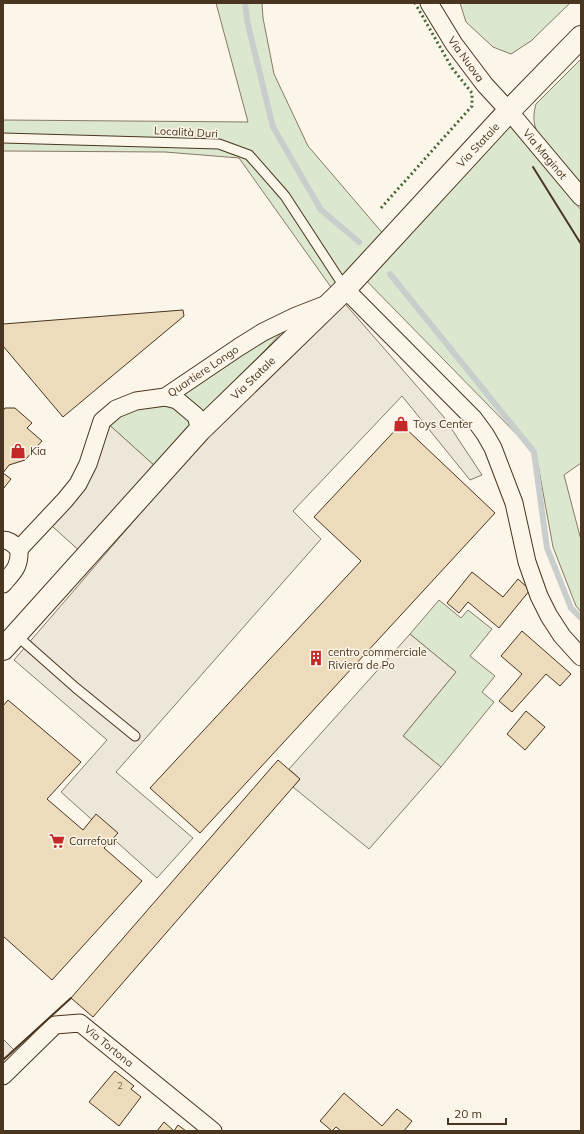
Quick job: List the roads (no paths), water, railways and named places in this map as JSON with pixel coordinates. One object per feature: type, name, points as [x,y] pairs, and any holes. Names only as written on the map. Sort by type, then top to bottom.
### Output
[{"type":"main road","name":"Via Statale","points":[[9,642],[200,430],[338,295],[581,37]]},
{"type":"street","name":"Via Nuova","points":[[429,3],[454,44],[485,85],[509,112]]},
{"type":"street","name":"Via Maginot","points":[[509,112],[581,197]]},
{"type":"street","name":"Quartiere Longo","points":[[19,549],[66,500],[78,484],[88,464],[102,421],[116,409],[136,401],[165,397],[263,332],[338,295]]},
{"type":"street","points":[[338,295],[474,419],[485,434],[493,448],[514,503],[527,562],[539,596],[549,616],[562,636],[581,657]]},
{"type":"street","points":[[165,397],[177,400],[196,416],[200,430]]},
{"type":"street","points":[[3,540],[13,543],[19,549],[17,566],[3,584]]},
{"type":"street","name":"Via Tortona","points":[[3,1076],[55,1025],[80,1023],[213,1131]]},
{"type":"lane","name":"Località Duri","points":[[3,138],[219,144],[249,155],[285,196],[338,295]]},
{"type":"lane","points":[[9,642],[76,688],[135,736]]},
{"type":"waterway","points":[[245,3],[248,25],[273,127],[321,210],[359,242]]},
{"type":"waterway","points":[[390,274],[534,452],[547,548],[571,608],[581,618]]},
{"type":"place","name":"Toys Center","points":[[401,424]]},
{"type":"place","name":"Kia","points":[[18,451]]},
{"type":"place","name":"centro commerciale Riviera de Po","points":[[316,658]]},
{"type":"place","name":"Carrefour","points":[[57,841]]}]
